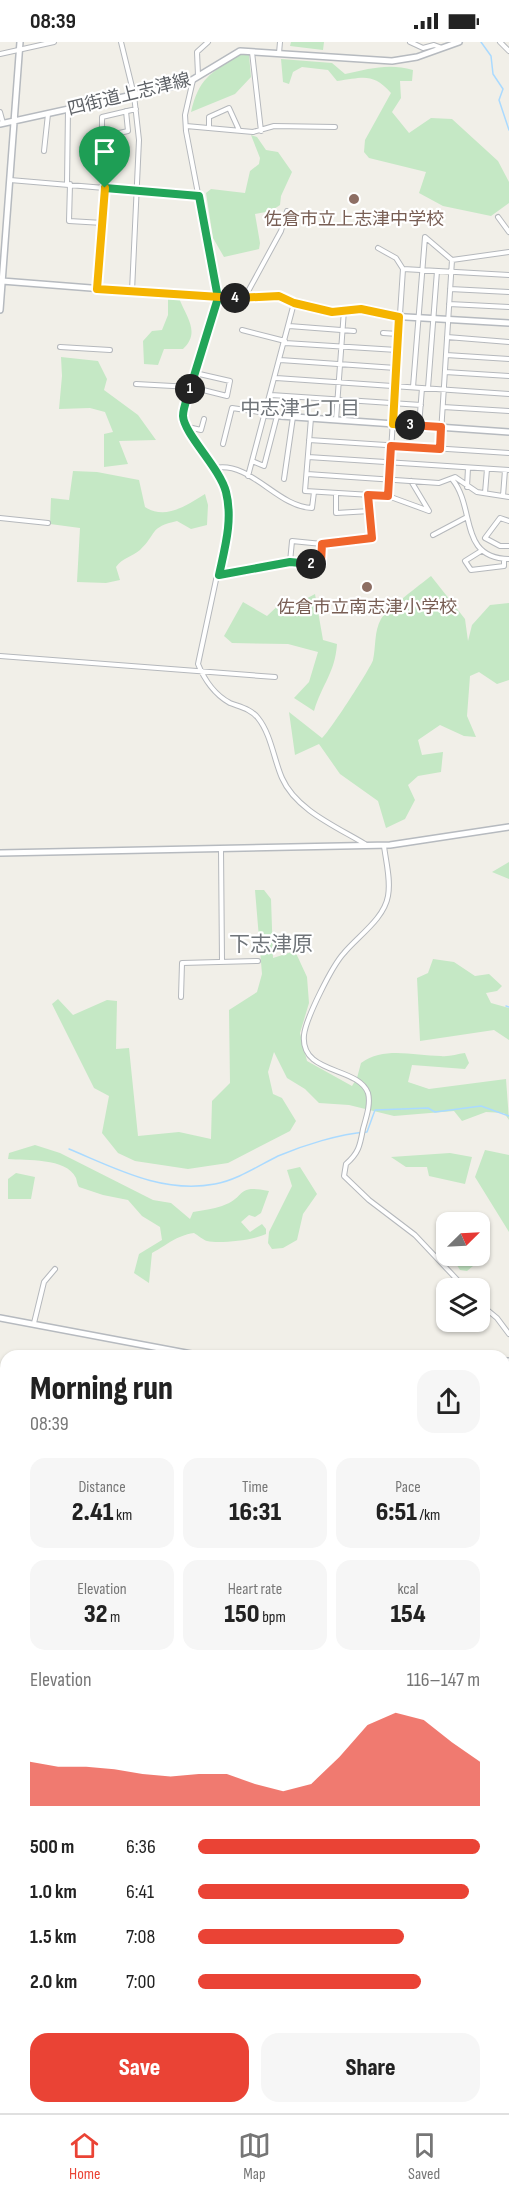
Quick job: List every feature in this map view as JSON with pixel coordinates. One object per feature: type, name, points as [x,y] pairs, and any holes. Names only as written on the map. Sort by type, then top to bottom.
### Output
[{"type":"street","points":[[0,310],[20,42]]},
{"type":"street","points":[[0,54],[54,42]]},
{"type":"street","points":[[120,42],[134,95],[140,140],[132,291]]},
{"type":"street","points":[[208,42],[198,52],[196,79],[185,116],[218,298],[183,410],[187,427],[215,468],[226,494],[230,519],[198,664],[224,699],[250,711],[257,717],[267,736],[284,781],[293,796],[368,846]]},
{"type":"street","points":[[279,53],[280,42]]},
{"type":"street","points":[[411,42],[423,48],[434,45],[442,48]]},
{"type":"street","name":"四街道上志津線","points":[[1,124],[196,79],[234,53],[252,51],[392,61],[459,42]]},
{"type":"street","points":[[500,42],[509,51]]},
{"type":"street","points":[[252,51],[261,131]]},
{"type":"street","points":[[209,128],[209,117],[229,108],[239,131]]},
{"type":"street","points":[[126,111],[128,131],[115,134],[114,163],[102,162],[102,117],[126,111],[136,109]]},
{"type":"street","points":[[68,110],[69,221],[103,223]]},
{"type":"street","points":[[0,112],[1,124]]},
{"type":"street","points":[[44,152],[48,114]]},
{"type":"street","points":[[186,126],[239,131],[261,131],[274,126],[302,124],[335,127]]},
{"type":"street","points":[[10,180],[199,196]]},
{"type":"street","points":[[97,289],[105,188]]},
{"type":"street","points":[[245,298],[281,231],[287,211]]},
{"type":"street","points":[[498,217],[507,224],[509,232]]},
{"type":"street","points":[[413,387],[425,237],[452,260],[509,252]]},
{"type":"street","points":[[378,248],[396,258],[403,269],[388,496]]},
{"type":"street","points":[[440,449],[452,260]]},
{"type":"street","points":[[403,269],[509,275]]},
{"type":"street","points":[[428,388],[437,271]]},
{"type":"street","points":[[2,281],[218,298],[279,296],[294,303],[332,312],[361,309],[399,317],[509,323]]},
{"type":"street","points":[[450,289],[509,292]]},
{"type":"street","points":[[248,476],[267,414],[294,303]]},
{"type":"street","points":[[449,304],[509,307]]},
{"type":"street","points":[[336,420],[344,310]]},
{"type":"street","points":[[289,326],[354,331]]},
{"type":"street","points":[[242,330],[285,342],[397,351]]},
{"type":"street","points":[[383,333],[398,334]]},
{"type":"street","points":[[447,338],[509,342]]},
{"type":"street","points":[[60,346],[110,350]]},
{"type":"street","points":[[446,355],[509,360]]},
{"type":"street","points":[[280,360],[396,368]]},
{"type":"street","points":[[445,372],[509,376]]},
{"type":"street","points":[[136,384],[191,387],[227,396],[230,381],[195,373]]},
{"type":"street","points":[[276,378],[509,394]]},
{"type":"street","points":[[419,426],[422,388]]},
{"type":"street","points":[[271,395],[421,405]]},
{"type":"street","points":[[442,407],[509,411]]},
{"type":"street","points":[[222,444],[232,408],[277,416],[509,432]]},
{"type":"street","points":[[252,461],[264,466],[277,416]]},
{"type":"street","points":[[284,479],[293,417]]},
{"type":"street","points":[[311,418],[305,491],[388,496],[429,511],[411,481]]},
{"type":"street","points":[[187,427],[201,430],[204,419]]},
{"type":"street","points":[[309,440],[509,453]]},
{"type":"street","points":[[308,457],[507,470],[503,496]]},
{"type":"street","points":[[215,468],[229,468],[248,476],[300,507],[312,508],[314,492]]},
{"type":"street","points":[[467,487],[468,468]]},
{"type":"street","points":[[486,493],[487,469]]},
{"type":"street","points":[[307,474],[439,483],[455,477],[467,487],[509,497]]},
{"type":"street","points":[[452,479],[460,490],[473,541],[481,551],[489,556],[507,559],[504,566],[471,570],[465,561],[481,551]]},
{"type":"street","points":[[336,493],[336,513],[370,511]]},
{"type":"street","points":[[290,562],[292,541],[322,544],[372,538],[368,495]]},
{"type":"street","points":[[433,535],[467,517]]},
{"type":"street","points":[[0,518],[48,523]]},
{"type":"street","points":[[509,521],[500,518],[485,538],[500,546],[509,546]]},
{"type":"street","points":[[219,575],[290,562],[319,564],[322,544]]},
{"type":"street","points":[[0,656],[275,677]]},
{"type":"street","points":[[0,854],[384,846],[509,827]]},
{"type":"street","points":[[384,846],[390,885],[387,903],[331,972],[305,1031],[305,1045],[312,1059],[359,1082],[368,1094],[369,1104],[358,1154],[346,1164],[345,1176],[369,1200],[415,1235],[456,1278]]},
{"type":"street","points":[[221,849],[222,962]]},
{"type":"street","points":[[181,998],[182,963],[258,960]]},
{"type":"street","points":[[34,1323],[44,1282],[55,1269]]},
{"type":"street","points":[[490,1312],[509,1335]]},
{"type":"street","points":[[0,1318],[171,1350]]},
{"type":"green space","points":[[291,42],[324,42],[323,50],[290,46]]},
{"type":"green space","points":[[238,55],[249,55],[251,77],[235,94],[191,112],[202,84],[220,67]]},
{"type":"green space","points":[[281,59],[332,63],[345,74],[387,67],[413,70],[412,81],[400,81],[401,98],[392,112],[409,133],[431,118],[452,119],[498,161],[509,182],[509,203],[491,216],[443,206],[419,193],[426,172],[369,158],[364,152],[365,140],[391,93],[384,86],[367,78],[337,81],[328,70],[302,67],[293,72],[289,84],[283,82]]},
{"type":"green space","points":[[251,135],[257,137],[266,150],[278,152],[292,172],[281,196],[280,205],[271,211],[255,214],[259,249],[224,257],[213,238],[206,193],[211,189],[245,193],[250,171],[259,164],[260,158]]},
{"type":"green space","points":[[168,298],[179,298],[190,324],[191,337],[183,349],[164,349],[158,365],[144,364],[143,341],[152,331],[162,330],[168,315]]},
{"type":"green space","points":[[61,357],[98,361],[107,379],[104,390],[138,415],[156,440],[119,441],[128,464],[104,467],[104,434],[113,432],[105,412],[90,408],[59,409]]},
{"type":"green space","points":[[73,471],[97,472],[139,480],[145,507],[153,511],[175,510],[205,494],[208,505],[207,525],[191,529],[177,521],[168,523],[157,529],[140,550],[116,567],[120,580],[106,583],[77,582],[80,528],[50,524],[51,498],[69,500]]},
{"type":"green space","points":[[431,576],[465,619],[468,641],[472,625],[490,605],[509,603],[509,680],[497,684],[479,672],[470,676],[467,716],[476,737],[464,736],[440,725],[418,740],[422,755],[443,752],[441,772],[418,776],[408,785],[415,800],[405,819],[386,828],[378,801],[340,774],[319,744],[295,755],[289,712],[322,738],[341,713],[371,665],[381,619]]},
{"type":"green space","points":[[315,594],[323,640],[337,644],[334,663],[314,711],[294,698],[309,682],[318,652],[288,644],[232,643],[224,636],[243,602],[267,616],[284,600],[300,602]]},
{"type":"green space","points":[[509,862],[509,879],[492,872]]},
{"type":"green space","points":[[255,890],[264,890],[271,899],[273,958],[295,951],[307,977],[309,1003],[300,1033],[307,1061],[352,1086],[361,1063],[380,1055],[400,1053],[450,1056],[465,1053],[469,1063],[465,1069],[412,1065],[408,1082],[429,1089],[506,1079],[509,1120],[504,1113],[486,1112],[462,1121],[454,1111],[394,1116],[349,1105],[319,1103],[305,1089],[287,1078],[274,1052],[268,1072],[273,1094],[282,1098],[296,1121],[290,1131],[228,1163],[188,1169],[135,1161],[118,1153],[102,1133],[109,1096],[94,1088],[52,1004],[58,999],[73,1015],[107,1000],[117,1001],[116,1049],[129,1048],[138,1136],[179,1132],[211,1139],[212,1101],[230,1083],[229,1010],[257,992],[262,974]]},
{"type":"green space","points":[[433,959],[454,962],[475,976],[489,974],[502,986],[497,991],[486,993],[491,1003],[509,1008],[509,1040],[494,1030],[420,1041],[417,978],[428,973]]},
{"type":"green space","points":[[35,1145],[60,1153],[153,1200],[171,1203],[190,1219],[193,1212],[222,1206],[246,1190],[269,1191],[261,1213],[255,1217],[249,1215],[241,1222],[250,1232],[262,1224],[266,1229],[266,1234],[245,1240],[220,1242],[204,1240],[194,1233],[182,1236],[152,1253],[149,1283],[134,1273],[139,1254],[162,1240],[160,1227],[142,1216],[128,1200],[79,1187],[71,1171],[64,1166],[45,1161],[8,1159],[9,1153]]},
{"type":"green space","points":[[485,1150],[509,1155],[509,1232],[475,1177]]},
{"type":"green space","points":[[450,1153],[472,1157],[465,1184],[429,1176],[427,1167],[406,1167],[391,1157]]},
{"type":"green space","points":[[300,1167],[317,1194],[303,1214],[297,1240],[283,1248],[272,1249],[268,1243],[269,1232],[292,1186],[287,1170]]},
{"type":"green space","points":[[16,1173],[35,1177],[31,1199],[8,1199],[8,1179]]},
{"type":"green space","points":[[457,1266],[473,1266],[467,1271],[460,1270]]},
{"type":"waterway","points":[[481,42],[491,56],[493,74],[503,89],[499,100],[509,130]]},
{"type":"waterway","points":[[69,1149],[139,1177],[176,1185],[195,1186],[215,1184],[231,1179],[278,1156],[310,1144],[367,1132],[375,1110],[428,1108],[435,1112],[481,1106],[509,1116]]},
{"type":"place","name":"佐倉市立上志津中学校","points":[[354,199]]},
{"type":"place","name":"佐倉市立南志津小学校","points":[[367,587]]},
{"type":"district","name":"中志津七丁目","points":[[300,408]]},
{"type":"district","name":"下志津原","points":[[271,944]]},
{"type":"route","points":[[105,188],[97,289],[218,298],[279,296],[294,303],[332,312],[361,309],[399,317],[393,424],[441,427],[440,449],[391,446],[388,496],[368,495],[372,538],[346,543],[322,544],[321,563],[317,564],[290,562],[219,575],[230,519],[226,494],[215,468],[183,418],[183,410],[218,298],[199,196],[105,188]]}]
